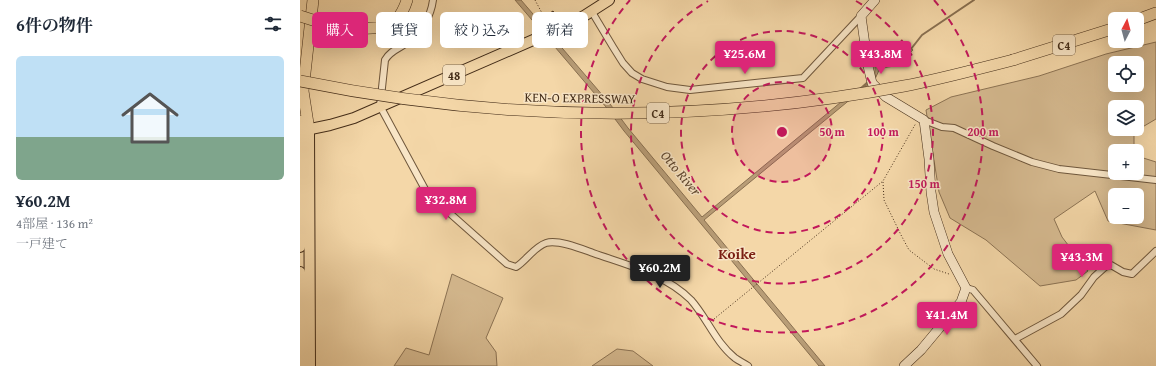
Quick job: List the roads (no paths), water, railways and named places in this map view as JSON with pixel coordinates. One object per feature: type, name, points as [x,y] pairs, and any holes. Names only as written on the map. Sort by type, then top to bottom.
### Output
[{"type":"highway","points":[[302,128],[303,91],[313,0]]},
{"type":"highway","points":[[300,16],[319,22],[362,29],[384,26],[395,21],[407,0]]},
{"type":"highway","points":[[1144,17],[1156,13]]},
{"type":"highway","name":"KEN-O EXPRESSWAY","points":[[300,81],[390,97],[490,109],[603,114],[662,113],[756,107],[825,99],[906,86],[1013,60],[1108,30]]},
{"type":"main road","name":"48","points":[[302,128],[330,126],[354,118],[555,31],[592,12],[609,0]]},
{"type":"main road","points":[[300,247],[302,128]]},
{"type":"main road","points":[[302,128],[310,366]]},
{"type":"main road","points":[[300,272],[301,366]]},
{"type":"street","points":[[433,0],[427,18],[416,36],[408,43],[388,54],[385,60],[380,106],[427,193],[507,264],[516,267],[522,264],[546,242],[566,244],[647,272],[660,278],[691,301],[721,342],[735,357],[748,366]]},
{"type":"street","points":[[592,12],[623,63],[632,73],[642,79],[667,87],[690,90],[803,78],[875,2]]},
{"type":"street","points":[[861,16],[872,83],[886,97],[922,119],[942,127],[954,128],[1032,162],[1058,169],[1156,180]]},
{"type":"street","points":[[904,366],[921,350],[954,311],[961,302],[966,288],[948,254],[934,212],[931,192],[930,159],[922,119]]},
{"type":"street","points":[[1015,339],[1061,314],[1081,295],[1094,277],[1106,267],[1111,265],[1123,272],[1132,274],[1156,251]]},
{"type":"street","points":[[966,288],[973,290],[1036,366]]},
{"type":"waterway","points":[[911,49],[922,35],[974,0]]},
{"type":"waterway","points":[[860,89],[869,81]]},
{"type":"district","name":"Koike","points":[[737,253]]},
{"type":"water label","name":"Otto River","points":[[681,173]]}]
